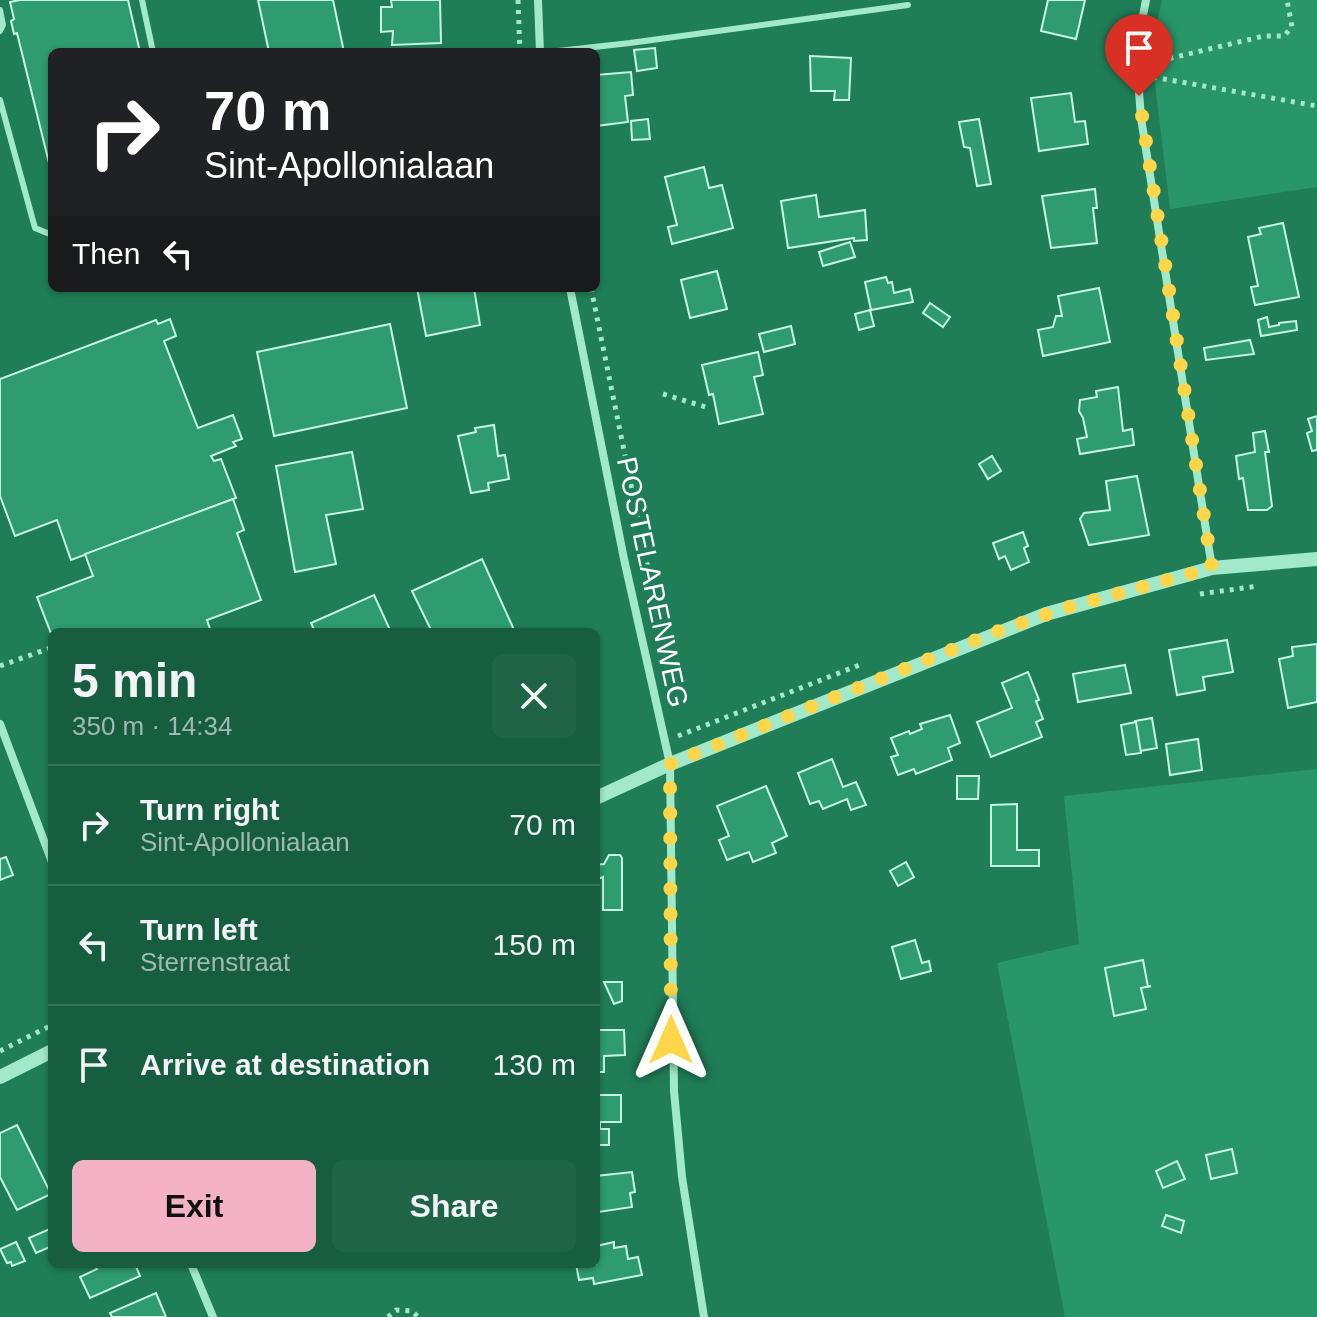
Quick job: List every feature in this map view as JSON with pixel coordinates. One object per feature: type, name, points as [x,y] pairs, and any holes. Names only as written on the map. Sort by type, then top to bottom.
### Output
[{"type":"street","points":[[538,0],[540,48]]},
{"type":"street","points":[[1146,0],[1136,74],[1212,568]]},
{"type":"street","name":"POSTELARENWEG","points":[[571,292],[624,559],[670,764],[674,1091],[682,1177],[704,1317]]},
{"type":"street","points":[[600,796],[670,764],[1001,630],[1069,607],[1212,568],[1317,559]]},
{"type":"street","points":[[0,724],[48,851]]},
{"type":"street","points":[[0,1077],[48,1053]]},
{"type":"street","points":[[193,1268],[213,1317]]},
{"type":"lane","points":[[142,0],[152,48]]},
{"type":"lane","points":[[580,48],[908,5]]},
{"type":"lane","points":[[0,10],[3,25],[0,31]]},
{"type":"lane","points":[[0,100],[35,228],[48,233]]},
{"type":"path","points":[[518,0],[520,48]]},
{"type":"path","points":[[1136,74],[1163,60],[1264,36],[1284,36],[1292,27],[1287,0]]},
{"type":"path","points":[[1136,74],[1317,106]]},
{"type":"path","points":[[592,292],[671,682]]},
{"type":"path","points":[[663,394],[709,408]]},
{"type":"path","points":[[1190,596],[1259,586]]},
{"type":"path","points":[[0,666],[48,649]]},
{"type":"path","points":[[670,764],[677,724]]},
{"type":"path","points":[[0,1051],[48,1027]]},
{"type":"path","points":[[388,1317],[396,1310],[412,1311],[418,1317]]},
{"type":"green space","points":[[1162,0],[1317,0],[1317,187],[1170,209],[1151,50]]},
{"type":"green space","points":[[1317,769],[1317,1317],[1065,1317],[997,963],[1079,944],[1064,796]]},
{"type":"building","points":[[128,0],[139,48],[48,48],[48,159],[17,33],[14,34],[10,2]]},
{"type":"building","points":[[258,0],[333,0],[343,48],[268,48]]},
{"type":"building","points":[[391,0],[440,0],[441,43],[392,45],[393,31],[381,32],[381,7],[392,7]]},
{"type":"building","points":[[1048,0],[1085,0],[1076,39],[1041,31]]},
{"type":"building","points":[[655,48],[657,68],[637,71],[634,50]]},
{"type":"building","points":[[810,56],[851,58],[849,100],[834,100],[835,91],[811,91]]},
{"type":"building","points":[[631,72],[633,95],[625,96],[628,122],[600,126],[600,75]]},
{"type":"building","points":[[1071,93],[1075,122],[1085,121],[1088,144],[1039,151],[1031,98]]},
{"type":"building","points":[[648,119],[650,139],[632,140],[631,121]]},
{"type":"building","points":[[979,119],[991,184],[977,186],[970,148],[964,147],[959,122]]},
{"type":"building","points":[[704,167],[709,188],[722,185],[733,228],[672,244],[668,227],[677,225],[665,177]]},
{"type":"building","points":[[1095,189],[1097,208],[1093,208],[1097,243],[1051,248],[1042,196]]},
{"type":"building","points":[[816,195],[819,217],[865,210],[867,240],[854,241],[854,238],[788,248],[781,201]]},
{"type":"building","points":[[1283,223],[1299,297],[1255,305],[1251,287],[1258,286],[1248,237],[1261,234],[1259,228]]},
{"type":"building","points":[[850,242],[855,257],[823,266],[819,252]]},
{"type":"building","points":[[717,271],[727,309],[690,318],[681,280]]},
{"type":"building","points":[[886,277],[888,283],[892,282],[894,293],[910,289],[913,302],[871,310],[865,282]]},
{"type":"building","points":[[1099,288],[1110,342],[1043,356],[1038,330],[1053,327],[1056,316],[1062,316],[1058,296]]},
{"type":"building","points":[[418,292],[475,292],[480,325],[426,336]]},
{"type":"building","points":[[930,303],[950,317],[943,327],[923,313]]},
{"type":"building","points":[[870,310],[874,326],[859,330],[855,314]]},
{"type":"building","points":[[1267,317],[1269,327],[1296,321],[1297,330],[1261,336],[1258,320]]},
{"type":"building","points":[[170,319],[176,336],[164,341],[198,428],[233,415],[242,439],[233,442],[236,446],[211,456],[214,461],[221,459],[236,498],[71,560],[57,520],[15,536],[0,496],[0,379],[156,320],[158,324]]},
{"type":"building","points":[[390,324],[407,408],[274,436],[257,352]]},
{"type":"building","points":[[791,326],[795,344],[764,352],[759,334]]},
{"type":"building","points":[[1250,340],[1254,354],[1206,360],[1204,348]]},
{"type":"building","points":[[758,352],[763,375],[754,377],[763,414],[719,424],[713,394],[709,395],[702,365]]},
{"type":"building","points":[[1118,387],[1123,431],[1132,429],[1134,445],[1080,454],[1077,439],[1087,437],[1079,411],[1080,400],[1097,397],[1096,391]]},
{"type":"building","points":[[1317,416],[1317,450],[1312,451],[1307,433],[1312,431],[1308,419]]},
{"type":"building","points":[[494,425],[498,456],[505,455],[509,479],[488,483],[489,490],[471,493],[458,436],[476,432],[475,428]]},
{"type":"building","points":[[1265,431],[1272,506],[1267,510],[1248,510],[1236,456],[1255,452],[1253,433]]},
{"type":"building","points":[[352,452],[363,509],[326,515],[336,564],[295,572],[276,466]]},
{"type":"building","points":[[992,456],[1001,471],[988,479],[979,464]]},
{"type":"building","points":[[1137,476],[1149,535],[1089,545],[1080,519],[1084,513],[1110,510],[1106,481]]},
{"type":"building","points":[[233,499],[244,530],[237,533],[261,600],[207,620],[210,628],[49,628],[37,597],[93,576],[85,554]]},
{"type":"building","points":[[1023,532],[1029,562],[1011,570],[1005,556],[999,559],[993,543]]},
{"type":"building","points":[[482,559],[513,628],[430,628],[412,591]]},
{"type":"building","points":[[374,595],[389,628],[313,628],[311,623]]},
{"type":"building","points":[[1227,640],[1233,672],[1203,677],[1205,690],[1177,695],[1169,650]]},
{"type":"building","points":[[1317,644],[1317,702],[1288,708],[1279,659],[1293,656],[1292,647]]},
{"type":"building","points":[[1125,665],[1131,693],[1078,702],[1073,674]]},
{"type":"building","points":[[1028,672],[1039,700],[1036,701],[1043,719],[1036,722],[1042,737],[991,757],[977,722],[1012,708],[1002,683]]},
{"type":"building","points":[[950,715],[960,743],[948,748],[952,760],[916,774],[914,769],[898,775],[891,757],[898,755],[891,738],[909,731],[910,734],[922,729],[920,724]]},
{"type":"building","points":[[1152,718],[1157,748],[1140,751],[1135,721]]},
{"type":"building","points":[[1136,722],[1141,753],[1126,755],[1121,725]]},
{"type":"building","points":[[1198,739],[1202,770],[1170,775],[1166,744]]},
{"type":"building","points":[[832,759],[843,787],[856,782],[866,805],[851,810],[847,799],[823,809],[819,801],[810,804],[798,773]]},
{"type":"building","points":[[957,776],[979,776],[978,799],[957,799]]},
{"type":"building","points":[[766,786],[787,836],[772,843],[776,853],[753,862],[749,852],[727,860],[719,840],[729,836],[717,806]]},
{"type":"building","points":[[1017,804],[1017,850],[1039,850],[1039,866],[991,866],[991,805]]},
{"type":"building","points":[[609,855],[620,855],[622,858],[622,910],[603,910],[600,864],[604,864]]},
{"type":"building","points":[[6,857],[13,875],[0,880],[0,859]]},
{"type":"building","points":[[906,862],[914,877],[898,886],[890,871]]},
{"type":"building","points":[[915,940],[922,963],[929,961],[931,971],[901,979],[892,947]]},
{"type":"building","points":[[1143,960],[1148,987],[1141,988],[1146,1009],[1114,1016],[1105,968]]},
{"type":"building","points":[[604,982],[622,982],[622,1001],[614,1004]]},
{"type":"building","points":[[600,1030],[624,1030],[625,1055],[604,1056],[604,1072],[600,1072]]},
{"type":"building","points":[[600,1095],[621,1095],[621,1122],[600,1122]]},
{"type":"building","points":[[17,1125],[48,1188],[48,1195],[17,1210],[0,1177],[0,1133]]},
{"type":"building","points":[[600,1129],[609,1129],[609,1145],[600,1145]]},
{"type":"building","points":[[1232,1149],[1237,1173],[1211,1179],[1206,1155]]},
{"type":"building","points":[[1177,1161],[1185,1179],[1163,1188],[1156,1171]]},
{"type":"building","points":[[632,1172],[635,1192],[630,1193],[632,1207],[600,1212],[600,1176]]},
{"type":"building","points":[[1166,1215],[1184,1221],[1181,1233],[1162,1226]]},
{"type":"building","points":[[48,1230],[48,1248],[36,1253],[29,1238]]},
{"type":"building","points":[[16,1242],[25,1261],[12,1266],[0,1249]]},
{"type":"building","points":[[614,1242],[614,1248],[626,1246],[628,1259],[638,1257],[642,1275],[594,1284],[593,1278],[579,1280],[577,1268],[600,1268],[600,1245]]},
{"type":"building","points":[[137,1268],[140,1276],[90,1298],[80,1277],[97,1269]]},
{"type":"building","points":[[156,1293],[166,1317],[112,1317],[110,1313]]},
{"type":"route","points":[[671,1040],[670,764],[1001,630],[1137,587],[1212,568],[1139,96]]}]
